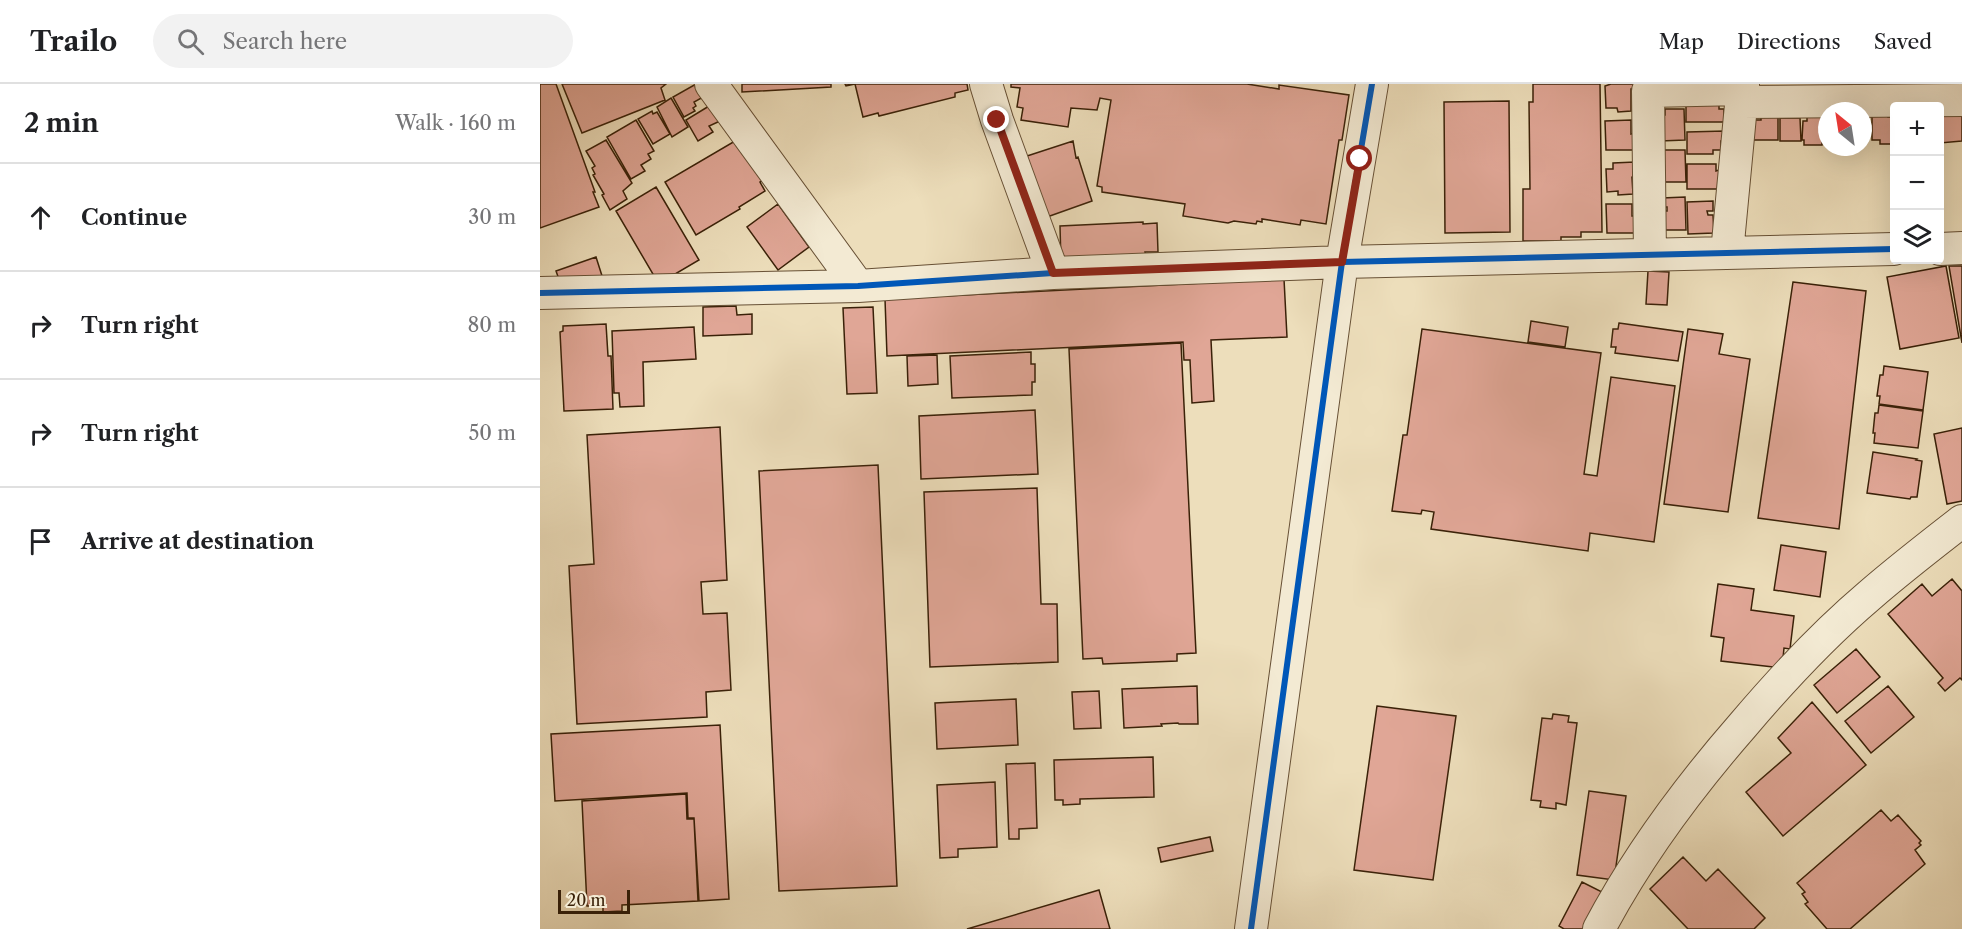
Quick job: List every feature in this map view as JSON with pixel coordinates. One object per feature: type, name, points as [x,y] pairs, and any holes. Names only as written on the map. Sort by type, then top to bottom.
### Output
[{"type":"street","points":[[711,84],[858,286]]},
{"type":"street","points":[[986,84],[1053,273]]},
{"type":"street","points":[[1251,929],[1342,262],[1372,84]]},
{"type":"street","points":[[1650,255],[1648,91],[1962,100]]},
{"type":"street","points":[[1727,253],[1743,92]]},
{"type":"street","points":[[1944,249],[1962,248]]},
{"type":"street","points":[[540,293],[858,286],[1053,273],[1342,262],[1890,249]]},
{"type":"street","points":[[1599,929],[1614,900],[1661,828],[1705,769],[1786,676],[1869,596],[1962,520]]},
{"type":"building","points":[[540,84],[556,84],[599,207],[540,228]]},
{"type":"building","points":[[562,84],[666,84],[661,88],[665,100],[582,133]]},
{"type":"building","points":[[696,84],[705,96],[694,102],[695,111],[684,117],[673,97]]},
{"type":"building","points":[[742,84],[831,84],[831,87],[742,92]]},
{"type":"building","points":[[855,84],[967,84],[968,90],[955,93],[955,97],[879,116],[878,113],[863,117]]},
{"type":"building","points":[[1011,84],[1247,84],[1279,89],[1279,85],[1349,95],[1342,140],[1339,140],[1326,224],[1301,220],[1300,225],[1262,219],[1262,222],[1257,221],[1256,224],[1234,221],[1228,223],[1183,216],[1185,204],[1102,192],[1102,187],[1097,186],[1111,100],[1100,98],[1097,110],[1071,108],[1068,127],[1021,120],[1023,108],[1017,107],[1020,88],[1011,87]]},
{"type":"building","points":[[1533,84],[1600,84],[1602,232],[1581,232],[1581,237],[1561,237],[1561,241],[1523,241],[1523,189],[1530,189],[1529,102],[1533,102]]},
{"type":"building","points":[[1634,84],[1634,89],[1631,89],[1631,111],[1618,112],[1617,108],[1606,108],[1605,86]]},
{"type":"building","points":[[671,98],[688,127],[672,137],[657,107]]},
{"type":"building","points":[[1686,100],[1719,100],[1719,109],[1724,109],[1724,122],[1686,122]]},
{"type":"building","points":[[1509,101],[1510,232],[1445,233],[1444,102]]},
{"type":"building","points":[[714,103],[720,121],[709,126],[713,132],[698,141],[686,120]]},
{"type":"building","points":[[1665,109],[1684,109],[1685,140],[1660,141],[1659,115],[1665,115]]},
{"type":"building","points":[[652,111],[653,114],[657,112],[670,134],[653,144],[638,119]]},
{"type":"building","points":[[1888,111],[1890,144],[1880,144],[1880,140],[1872,140],[1872,112]]},
{"type":"building","points":[[1761,114],[1778,114],[1778,140],[1753,140],[1752,120],[1761,120]]},
{"type":"building","points":[[1944,114],[1962,114],[1962,141],[1944,143]]},
{"type":"building","points":[[1807,117],[1818,117],[1818,145],[1804,145],[1803,121],[1807,121]]},
{"type":"building","points":[[1780,118],[1800,118],[1801,141],[1780,141]]},
{"type":"building","points":[[636,120],[654,151],[648,154],[651,159],[641,165],[645,171],[631,179],[607,137]]},
{"type":"building","points":[[1631,120],[1631,134],[1635,133],[1635,150],[1606,150],[1605,121]]},
{"type":"building","points":[[1725,131],[1725,141],[1721,141],[1721,150],[1713,150],[1713,154],[1687,154],[1687,132]]},
{"type":"building","points":[[606,140],[632,183],[623,191],[627,199],[610,210],[593,175],[595,174],[592,168],[595,166],[586,151]]},
{"type":"building","points":[[735,141],[764,180],[760,182],[765,191],[696,235],[665,182]]},
{"type":"building","points":[[1073,141],[1076,158],[1078,157],[1092,201],[1047,217],[1027,156]]},
{"type":"building","points":[[1662,150],[1685,150],[1686,182],[1660,182]]},
{"type":"building","points":[[1635,162],[1635,172],[1632,178],[1633,194],[1618,195],[1618,191],[1607,192],[1606,169],[1613,169],[1613,163]]},
{"type":"building","points":[[1687,164],[1716,164],[1716,171],[1719,170],[1719,189],[1687,189]]},
{"type":"building","points":[[656,187],[699,260],[665,280],[657,281],[616,211]]},
{"type":"building","points":[[1685,197],[1686,230],[1661,230],[1661,211],[1667,211],[1667,207],[1662,207],[1662,198]]},
{"type":"building","points":[[1713,201],[1713,211],[1707,211],[1708,215],[1713,215],[1714,233],[1688,234],[1687,202]]},
{"type":"building","points":[[778,204],[809,247],[778,270],[747,227]]},
{"type":"building","points":[[1606,204],[1632,204],[1632,216],[1636,216],[1636,233],[1607,233]]},
{"type":"building","points":[[1143,222],[1143,224],[1157,223],[1158,252],[1145,252],[1146,258],[1061,262],[1060,226]]},
{"type":"building","points":[[596,257],[603,279],[561,285],[556,271]]},
{"type":"building","points":[[1946,266],[1959,338],[1900,349],[1887,277]]},
{"type":"building","points":[[1949,266],[1962,266],[1962,343]]},
{"type":"building","points":[[1648,271],[1669,272],[1667,305],[1646,304]]},
{"type":"building","points":[[1284,279],[1287,337],[1211,340],[1214,401],[1192,403],[1190,360],[1184,360],[1183,342],[887,356],[885,299]]},
{"type":"building","points":[[1793,282],[1866,291],[1839,529],[1758,518]]},
{"type":"building","points":[[736,306],[737,315],[752,314],[752,334],[703,336],[703,307]]},
{"type":"building","points":[[873,307],[877,393],[847,394],[843,308]]},
{"type":"building","points":[[1531,321],[1568,327],[1565,347],[1528,342]]},
{"type":"building","points":[[1619,323],[1683,332],[1678,361],[1615,353],[1616,347],[1611,347],[1613,329],[1618,329]]},
{"type":"building","points":[[606,324],[608,356],[611,356],[613,409],[564,411],[560,332],[563,331],[563,326]]},
{"type":"building","points":[[694,327],[696,359],[643,362],[644,406],[620,407],[619,393],[614,393],[612,331]]},
{"type":"building","points":[[1422,329],[1601,353],[1584,474],[1597,476],[1611,377],[1675,386],[1654,542],[1590,533],[1588,551],[1431,529],[1434,512],[1422,510],[1421,514],[1392,511],[1403,435],[1407,435]]},
{"type":"building","points":[[1688,329],[1723,334],[1719,354],[1750,359],[1728,512],[1664,504]]},
{"type":"building","points":[[1181,343],[1196,653],[1177,654],[1177,661],[1103,664],[1102,658],[1083,659],[1069,349]]},
{"type":"building","points":[[1031,352],[1031,364],[1035,364],[1032,395],[952,398],[950,356]]},
{"type":"building","points":[[937,355],[938,384],[908,386],[907,356]]},
{"type":"building","points":[[1884,366],[1928,372],[1923,410],[1879,404],[1880,396],[1877,396],[1880,375],[1883,375]]},
{"type":"building","points":[[1879,405],[1923,411],[1918,448],[1874,443],[1875,413],[1878,413]]},
{"type":"building","points":[[1035,410],[1038,474],[921,479],[919,416]]},
{"type":"building","points":[[720,427],[727,580],[701,582],[703,614],[727,613],[731,690],[706,692],[707,717],[577,724],[569,566],[594,564],[587,435]]},
{"type":"building","points":[[1962,428],[1962,501],[1947,504],[1934,434]]},
{"type":"building","points":[[1873,452],[1922,461],[1917,497],[1910,499],[1867,493]]},
{"type":"building","points":[[878,465],[897,886],[779,891],[759,471]]},
{"type":"building","points":[[1037,488],[1041,604],[1057,604],[1058,662],[930,667],[924,492]]},
{"type":"building","points":[[1781,545],[1826,552],[1820,597],[1774,590]]},
{"type":"building","points":[[1952,579],[1962,591],[1962,680],[1960,678],[1945,691],[1938,683],[1943,678],[1888,614],[1922,584],[1932,596]]},
{"type":"building","points":[[1718,584],[1754,589],[1751,610],[1794,616],[1790,649],[1784,648],[1782,668],[1721,661],[1724,638],[1711,636]]},
{"type":"building","points":[[1856,649],[1880,677],[1837,713],[1814,685]]},
{"type":"building","points":[[1197,686],[1198,724],[1178,723],[1124,728],[1122,689]]},
{"type":"building","points":[[1888,686],[1914,717],[1871,753],[1845,721]]},
{"type":"building","points":[[1099,691],[1101,728],[1074,729],[1072,692]]},
{"type":"building","points":[[1016,699],[1018,745],[937,749],[935,703]]},
{"type":"building","points":[[1812,702],[1866,765],[1783,836],[1746,792],[1791,753],[1778,738]]},
{"type":"building","points":[[1377,706],[1456,716],[1433,880],[1354,870]]},
{"type":"building","points":[[1553,714],[1569,716],[1568,722],[1577,723],[1566,805],[1556,803],[1556,809],[1540,807],[1541,801],[1531,800],[1542,718],[1552,719]]},
{"type":"building","points":[[720,725],[729,899],[699,901],[694,818],[688,818],[687,793],[555,801],[551,734]]},
{"type":"building","points":[[1153,757],[1154,797],[1080,799],[1080,804],[1063,805],[1063,800],[1055,800],[1054,760]]},
{"type":"building","points":[[1035,763],[1037,828],[1019,829],[1019,839],[1009,839],[1006,764]]},
{"type":"building","points":[[995,782],[997,847],[958,849],[958,857],[940,858],[937,785]]},
{"type":"building","points":[[1589,791],[1626,796],[1614,880],[1577,875]]},
{"type":"building","points":[[686,794],[687,819],[694,819],[698,901],[622,905],[622,911],[603,912],[603,906],[587,906],[582,801]]},
{"type":"building","points":[[1881,810],[1891,821],[1898,815],[1921,841],[1919,843],[1921,845],[1915,850],[1925,864],[1850,929],[1827,929],[1805,904],[1808,902],[1802,894],[1805,892],[1797,883]]},
{"type":"building","points":[[1210,837],[1213,851],[1161,862],[1158,848]]},
{"type":"building","points":[[1683,857],[1706,881],[1718,869],[1765,918],[1754,929],[1688,929],[1650,889]]},
{"type":"building","points":[[1582,882],[1604,893],[1585,929],[1564,929],[1559,926]]},
{"type":"building","points":[[1099,890],[1110,929],[967,929]]},
{"type":"cycle path","points":[[1251,929],[1342,262],[1372,84]]},
{"type":"cycle path","points":[[540,293],[858,286],[1053,273],[1342,262],[1890,249]]},
{"type":"route","points":[[997,120],[1053,273],[1342,262],[1360,159]]}]
